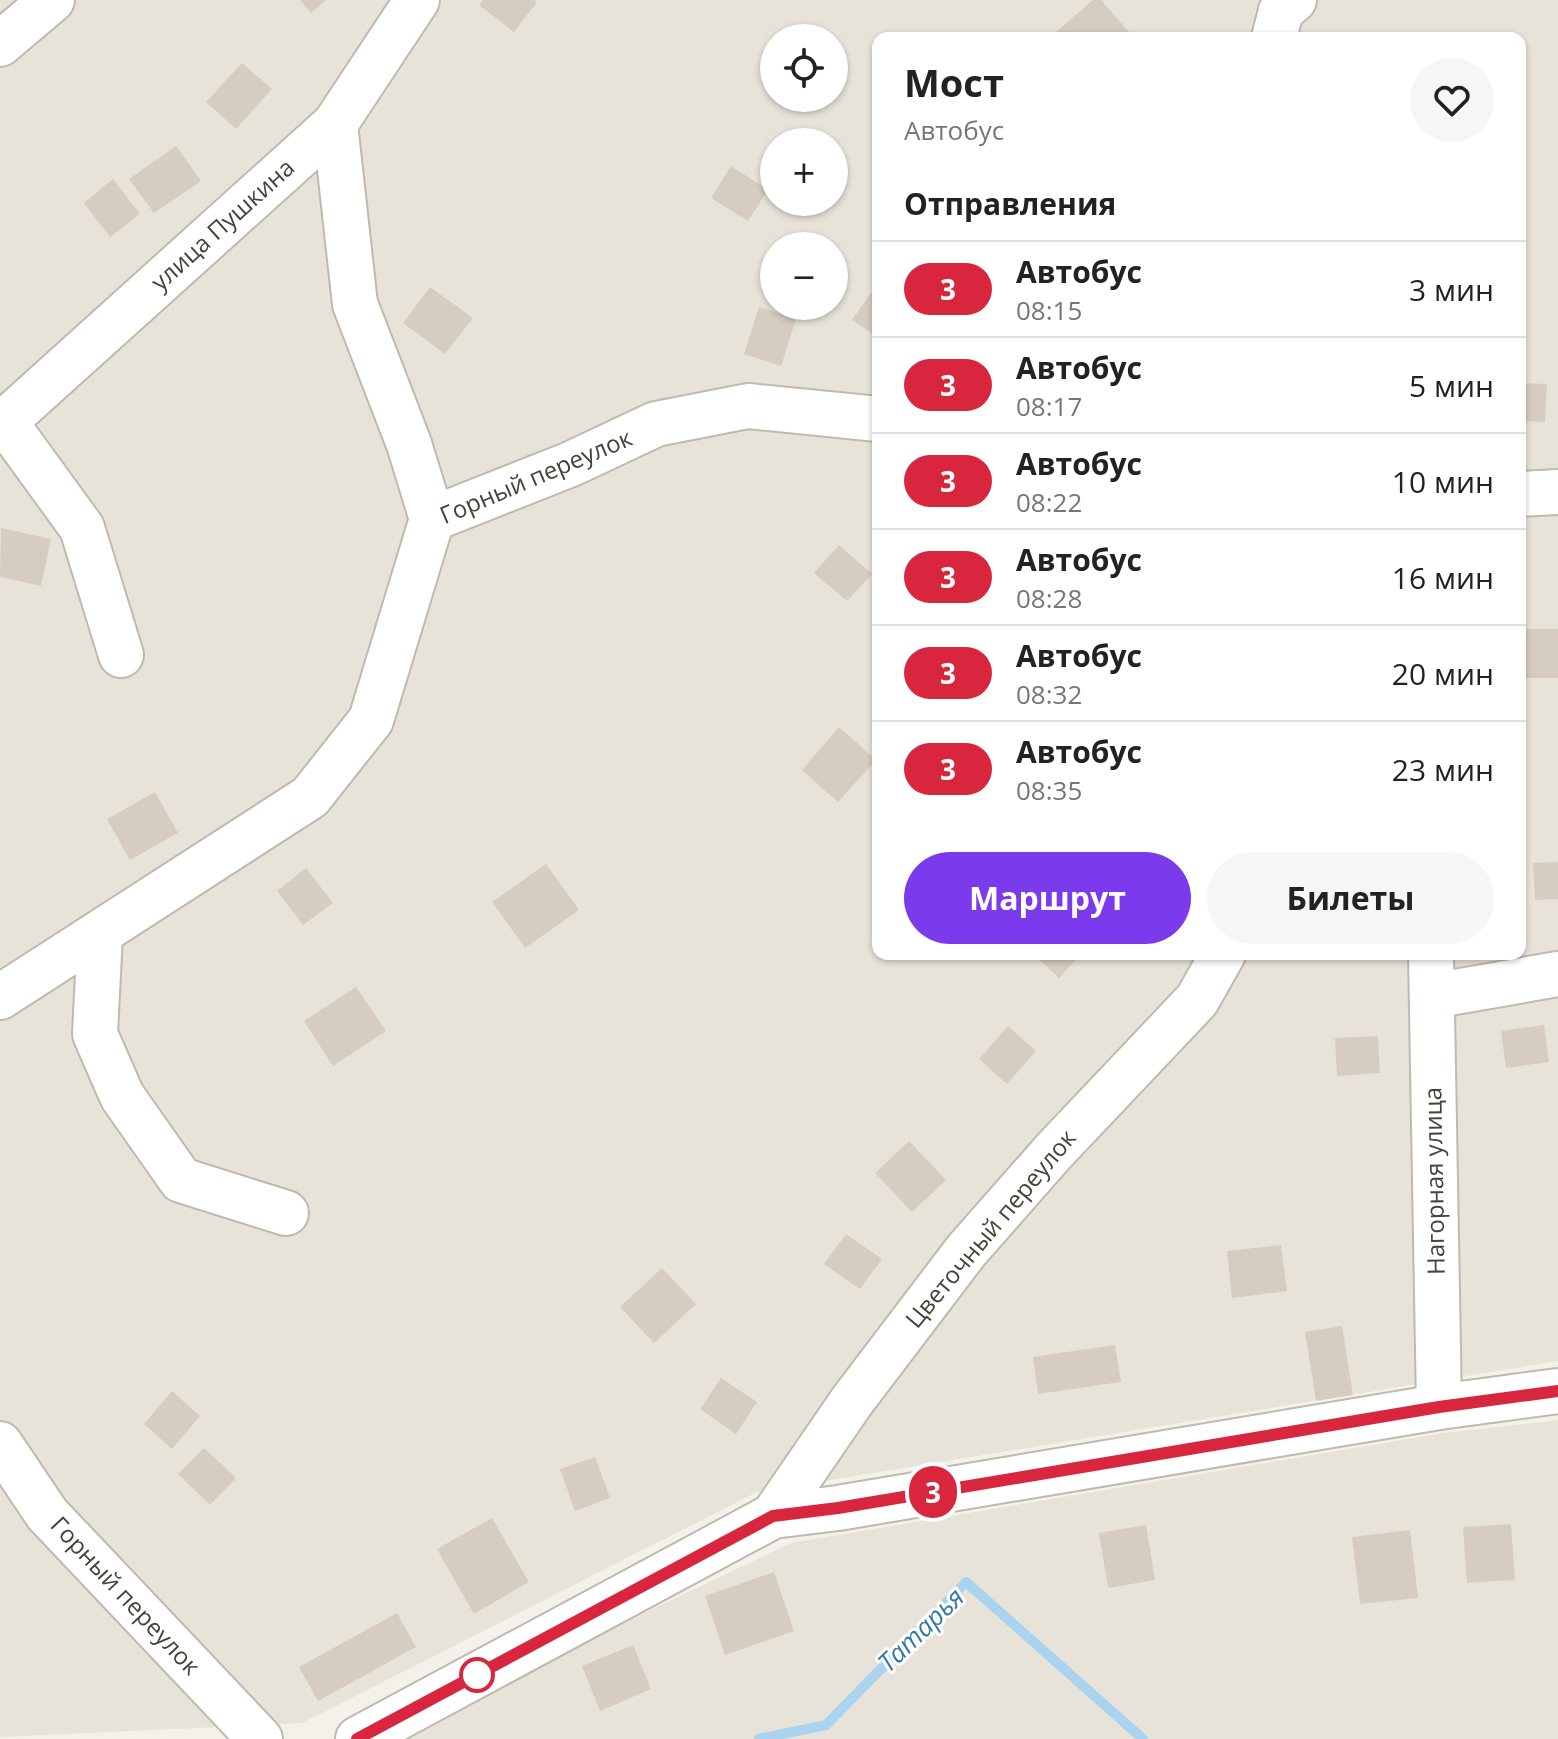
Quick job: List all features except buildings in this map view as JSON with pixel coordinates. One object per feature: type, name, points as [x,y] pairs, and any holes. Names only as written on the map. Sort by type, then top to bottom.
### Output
[{"type":"street","points":[[0,44],[52,0]]},
{"type":"street","name":"улица Пушкина","points":[[3,424],[335,124],[417,0]]},
{"type":"street","points":[[335,124],[355,304],[409,444],[432,519]]},
{"type":"street","name":"Горный переулок","points":[[0,997],[310,797],[371,720],[432,519],[571,464],[656,424],[748,406],[872,418]]},
{"type":"street","points":[[3,424],[82,528],[121,655]]},
{"type":"street","points":[[1526,494],[1558,492]]},
{"type":"street","points":[[100,934],[95,1034],[122,1096],[181,1180],[286,1213]]},
{"type":"street","name":"Цветочный переулок","points":[[773,1516],[852,1401],[966,1251],[1054,1151],[1197,1000],[1220,960]]},
{"type":"street","points":[[1431,975],[1558,974]]},
{"type":"street","name":"Нагорная улица","points":[[1431,975],[1439,1407]]},
{"type":"street","points":[[358,1739],[773,1516],[838,1508],[1439,1407],[1558,1391]]},
{"type":"street","name":"Горный переулок","points":[[0,1444],[47,1514],[260,1739]]},
{"type":"shaded area","points":[[0,0],[1558,0],[1558,1361],[757,1492],[302,1723],[0,1737]]},
{"type":"shaded area","points":[[1558,1420],[1558,1739],[380,1739],[791,1543],[1444,1433]]},
{"type":"waterway","name":"Татарья","points":[[759,1739],[826,1725],[966,1582],[1143,1739]]},
{"type":"bus line","name":"3","points":[[357,1739],[773,1516],[838,1508],[1439,1407],[1558,1391]]}]
